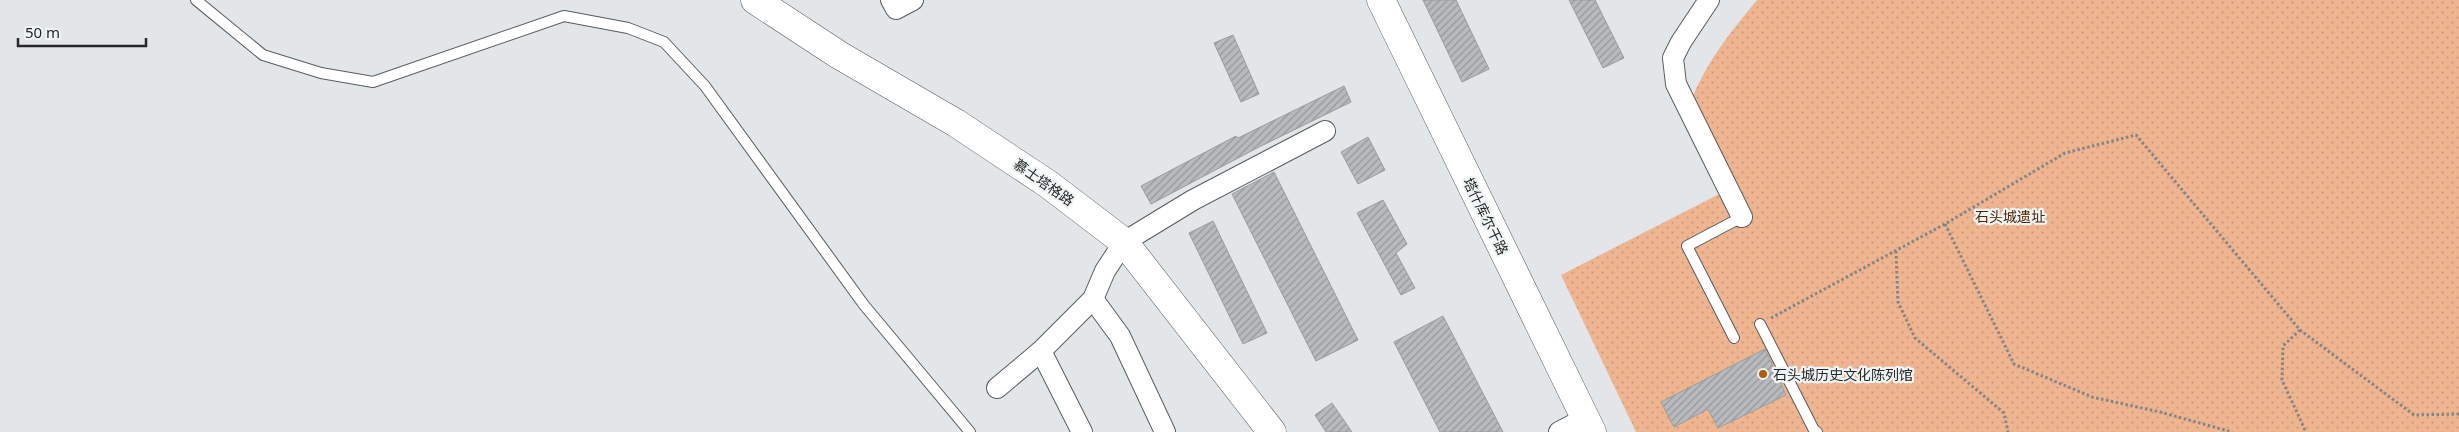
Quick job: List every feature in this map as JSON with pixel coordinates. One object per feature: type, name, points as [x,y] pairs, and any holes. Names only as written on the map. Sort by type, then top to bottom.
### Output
[{"type":"street","name":"慕士塔格路","points":[[756,0],[839,55],[956,123],[1048,184],[1124,242],[1272,432]]},
{"type":"street","points":[[891,0],[896,9],[913,0]]},
{"type":"street","name":"塔什库尔干路","points":[[1381,0],[1589,425]]},
{"type":"street","points":[[1709,0],[1681,42],[1674,58],[1676,84],[1742,217]]},
{"type":"street","points":[[997,388],[1041,351],[1093,299],[1105,271],[1124,242],[1193,200],[1325,131]]},
{"type":"street","points":[[1093,299],[1120,336],[1165,432]]},
{"type":"street","points":[[1041,351],[1082,432]]},
{"type":"street","points":[[1559,432],[1589,425]]},
{"type":"lane","points":[[196,0],[263,55],[321,74],[373,82],[564,16],[628,28],[664,42],[704,86],[864,305],[970,432]]},
{"type":"lane","points":[[1734,338],[1687,246],[1742,217]]},
{"type":"lane","points":[[1760,324],[1814,430],[1817,432]]},
{"type":"path","points":[[1760,324],[1945,224],[2065,153],[2136,135],[2300,330],[2414,415],[2459,414]]},
{"type":"path","points":[[1945,224],[2014,364],[2092,397],[2160,412],[2232,432]]},
{"type":"path","points":[[1896,251],[1898,302],[1915,338],[2004,414],[2008,432]]},
{"type":"path","points":[[2300,330],[2283,346],[2282,380],[2306,432]]},
{"type":"green space","name":"石头城遗址","points":[[1757,0],[2459,0],[2459,432],[1636,432],[1561,275],[1733,187],[1693,96],[1714,57]]},
{"type":"building","points":[[1423,0],[1456,0],[1489,69],[1462,82]]},
{"type":"building","points":[[1569,0],[1595,0],[1624,58],[1603,68]]},
{"type":"building","points":[[1233,35],[1259,94],[1241,102],[1214,43]]},
{"type":"building","points":[[1344,86],[1351,102],[1257,148],[1151,204],[1141,186],[1236,136],[1238,138]]},
{"type":"building","points":[[1368,137],[1385,170],[1358,184],[1341,152]]},
{"type":"building","points":[[1274,172],[1358,340],[1316,361],[1232,194]]},
{"type":"building","points":[[1383,200],[1407,244],[1396,253],[1415,288],[1401,295],[1357,213]]},
{"type":"building","points":[[1213,221],[1267,333],[1243,344],[1189,233]]},
{"type":"building","points":[[1443,316],[1503,432],[1440,432],[1394,342]]},
{"type":"building","points":[[1765,349],[1786,395],[1718,428],[1708,409],[1674,427],[1661,402]]},
{"type":"building","points":[[1332,403],[1352,432],[1326,432],[1315,415]]},
{"type":"place","name":"石头城历史文化陈列馆","points":[[1763,374]]}]
